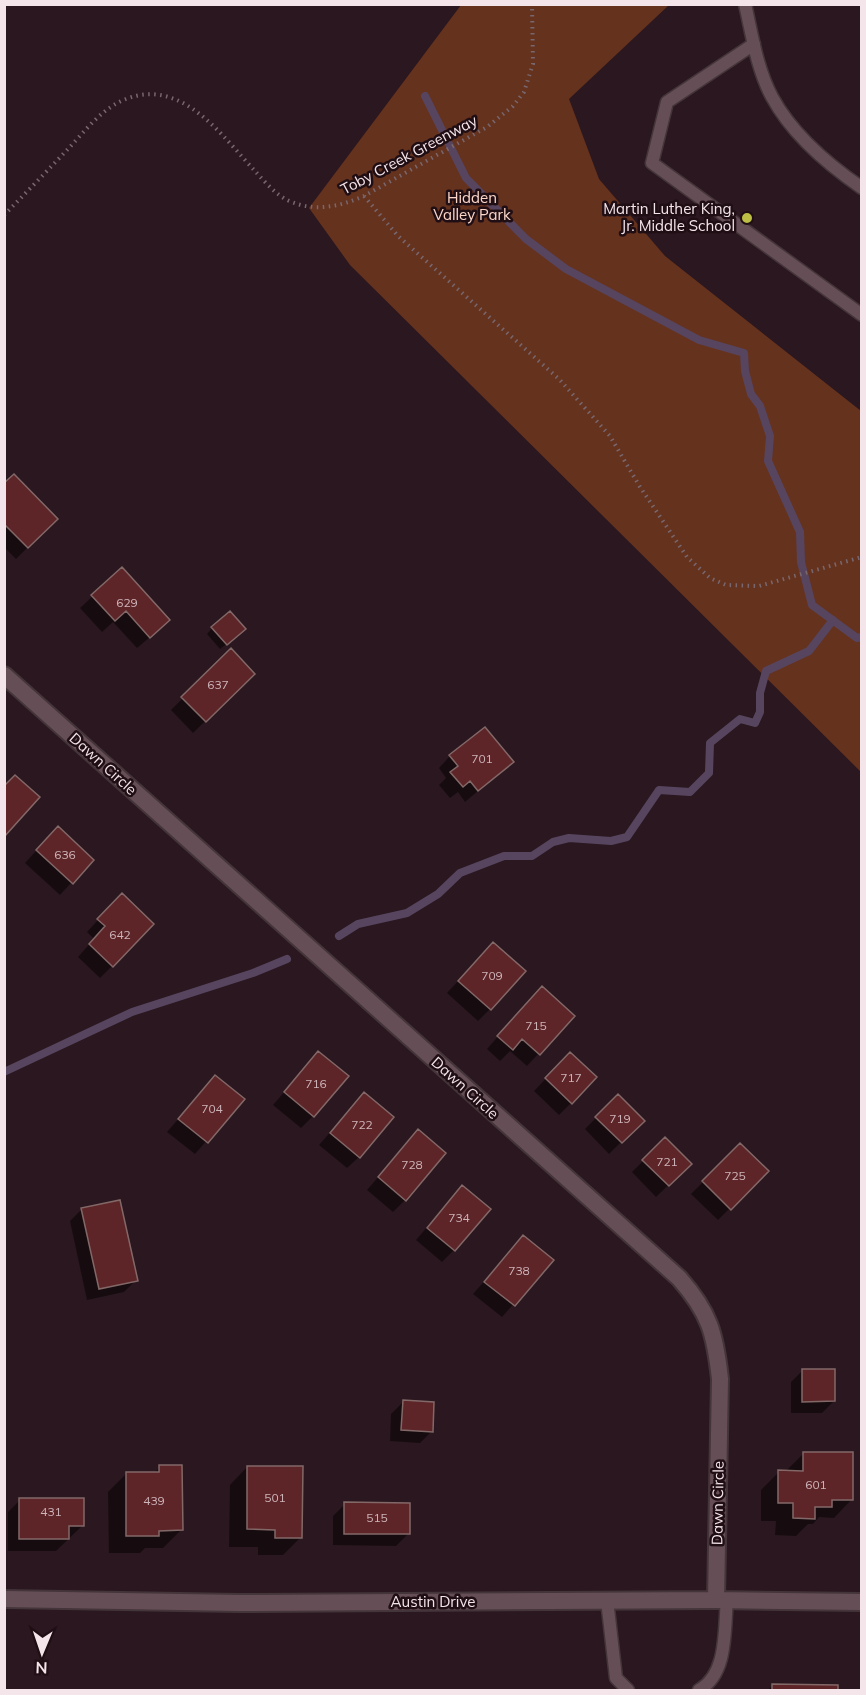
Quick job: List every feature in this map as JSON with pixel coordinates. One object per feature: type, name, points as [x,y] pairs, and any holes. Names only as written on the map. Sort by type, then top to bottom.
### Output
[{"type":"street","name":"Dawn Circle","points":[[4,675],[679,1278],[696,1297],[708,1317],[716,1344],[720,1379],[721,1600]]},
{"type":"street","name":"Austin Drive","points":[[4,1599],[239,1603],[607,1600],[861,1602]]},
{"type":"lane","points":[[745,4],[754,44],[772,97],[800,137],[861,188]]},
{"type":"lane","points":[[754,44],[667,102],[652,163],[861,315]]},
{"type":"lane","points":[[607,1600],[616,1678],[628,1690]]},
{"type":"lane","points":[[699,1690],[710,1684],[720,1665],[721,1600]]},
{"type":"path","name":"Toby Creek Greenway","points":[[4,215],[100,116],[126,99],[147,94],[162,95],[181,101],[200,113],[267,184],[288,200],[305,206],[326,208],[345,205],[498,119],[513,106],[524,92],[533,64],[532,4]]},
{"type":"path","points":[[364,196],[398,236],[559,379],[610,436],[664,522],[696,567],[710,578],[726,585],[759,586],[859,558]]},
{"type":"green space","name":"Hidden Valley Park","points":[[461,5],[669,5],[569,99],[599,179],[665,256],[861,411],[861,772],[350,265],[309,208]]},
{"type":"building","points":[[14,474],[58,519],[28,548],[4,524],[4,483]]},
{"type":"building","points":[[122,567],[170,620],[150,638],[126,611],[115,621],[91,595]]},
{"type":"building","points":[[230,611],[246,629],[227,645],[211,627]]},
{"type":"building","points":[[231,648],[255,674],[206,722],[181,697]]},
{"type":"building","points":[[485,727],[514,762],[478,791],[470,781],[463,787],[450,772],[458,766],[449,755]]},
{"type":"building","points":[[15,775],[40,797],[4,837],[4,786]]},
{"type":"building","points":[[58,826],[94,860],[73,884],[36,850]]},
{"type":"building","points":[[122,893],[154,924],[113,967],[89,944],[105,926],[97,919]]},
{"type":"building","points":[[493,942],[526,971],[491,1010],[458,981]]},
{"type":"building","points":[[542,986],[575,1016],[540,1055],[522,1039],[513,1050],[497,1036]]},
{"type":"building","points":[[318,1051],[349,1076],[314,1117],[284,1092]]},
{"type":"building","points":[[570,1052],[597,1077],[572,1104],[545,1078]]},
{"type":"building","points":[[215,1075],[245,1099],[208,1143],[178,1119]]},
{"type":"building","points":[[364,1092],[394,1117],[360,1158],[330,1133]]},
{"type":"building","points":[[618,1094],[645,1121],[622,1143],[595,1117]]},
{"type":"building","points":[[418,1129],[446,1153],[406,1201],[378,1177]]},
{"type":"building","points":[[665,1137],[692,1164],[669,1186],[642,1160]]},
{"type":"building","points":[[740,1143],[769,1171],[731,1210],[702,1181]]},
{"type":"building","points":[[462,1185],[491,1209],[455,1251],[427,1228]]},
{"type":"building","points":[[120,1200],[138,1281],[99,1289],[81,1208]]},
{"type":"building","points":[[523,1235],[554,1260],[515,1306],[484,1282]]},
{"type":"building","points":[[802,1369],[835,1369],[835,1401],[802,1402]]},
{"type":"building","points":[[403,1400],[434,1402],[433,1432],[401,1430]]},
{"type":"building","points":[[803,1452],[853,1452],[853,1500],[832,1500],[832,1507],[815,1507],[815,1519],[793,1518],[793,1503],[778,1503],[778,1470],[803,1471]]},
{"type":"building","points":[[159,1465],[182,1465],[183,1530],[159,1531],[159,1536],[126,1536],[126,1472],[159,1472]]},
{"type":"building","points":[[247,1466],[303,1466],[302,1538],[275,1538],[275,1530],[247,1529]]},
{"type":"building","points":[[19,1498],[84,1498],[84,1526],[69,1526],[69,1539],[19,1539]]},
{"type":"building","points":[[344,1502],[410,1503],[410,1534],[344,1534]]},
{"type":"building","points":[[772,1684],[838,1685],[838,1690],[772,1690]]},
{"type":"waterway","points":[[425,96],[466,178],[526,239],[566,269],[699,340],[744,353],[745,371],[751,394],[760,406],[770,436],[768,461],[800,532],[801,562],[812,605],[857,638],[862,637]]},
{"type":"waterway","points":[[339,936],[358,924],[407,913],[438,894],[460,873],[504,856],[532,856],[553,842],[569,838],[611,841],[627,837],[659,790],[690,792],[709,773],[710,743],[740,719],[755,723],[760,712],[760,693],[766,671],[809,651],[833,620]]},
{"type":"waterway","points":[[4,1072],[132,1012],[253,973],[287,959]]},
{"type":"place","name":"Martin Luther King, Jr. Middle School","points":[[747,218]]}]
